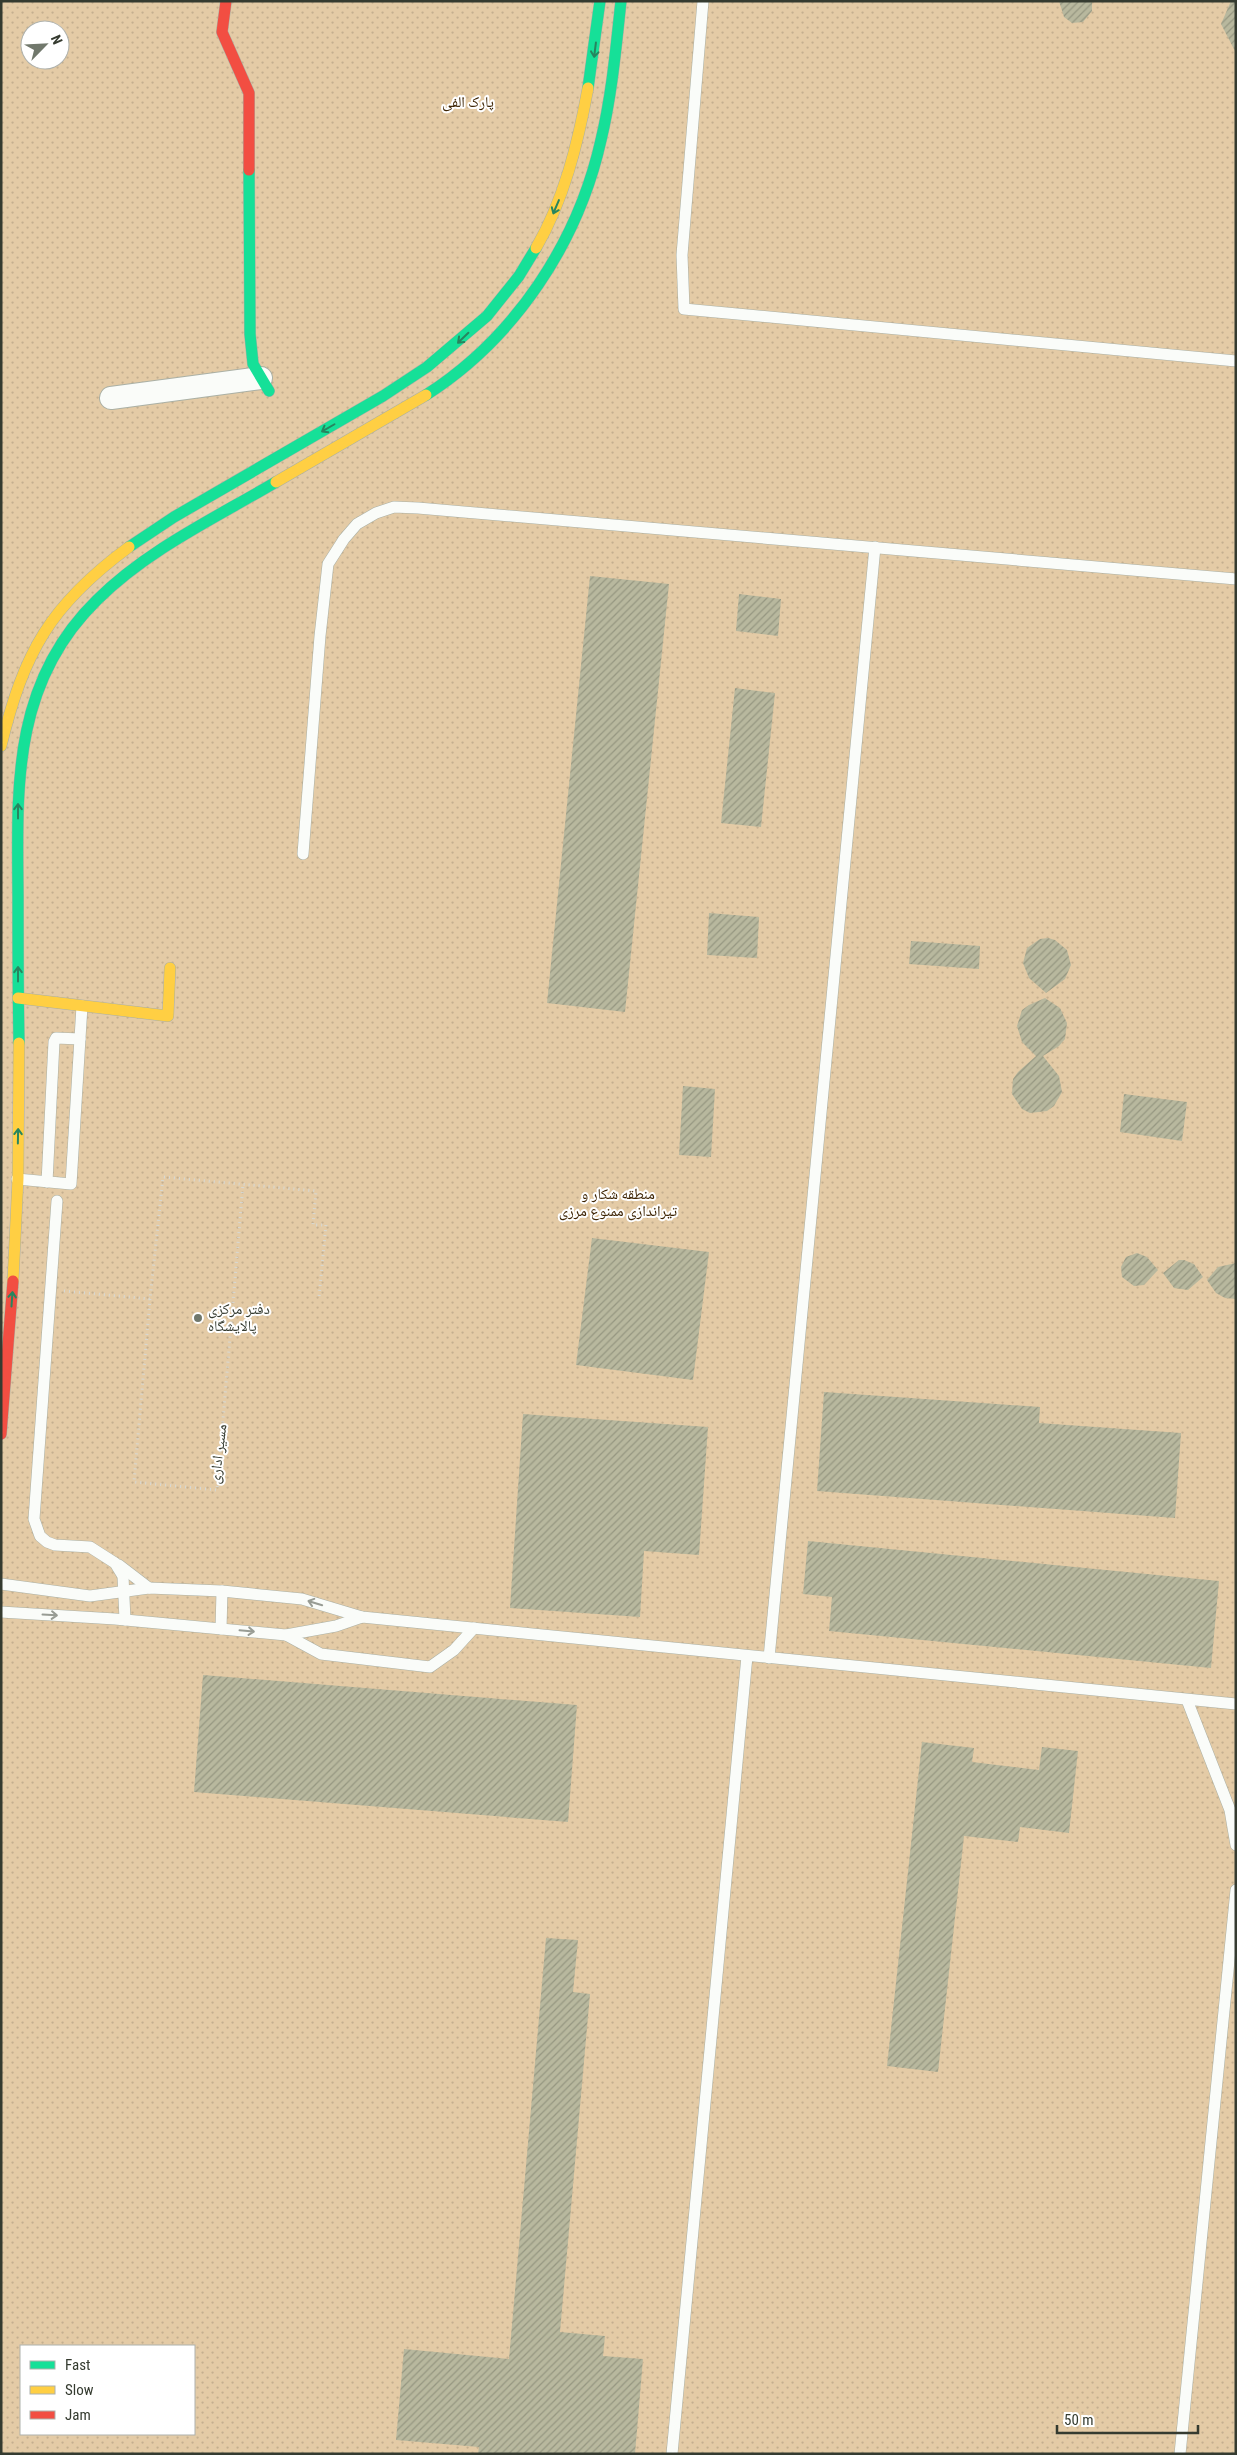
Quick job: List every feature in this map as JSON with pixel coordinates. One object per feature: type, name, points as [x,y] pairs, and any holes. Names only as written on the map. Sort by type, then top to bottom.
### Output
[{"type":"main road","points":[[226,1],[222,32],[249,93],[250,334],[253,364],[265,384]]},
{"type":"main road","points":[[1,746],[12,698],[28,658],[51,620],[85,580],[124,548],[165,522],[403,385],[446,354],[486,315],[518,278],[546,231],[568,180],[584,122],[600,1]]},
{"type":"main road","points":[[1,1434],[15,1255],[17,1179],[17,805],[22,748],[32,704],[47,668],[68,632],[100,595],[136,565],[414,403],[460,371],[502,330],[536,290],[564,241],[588,186],[604,127],[622,1]]},
{"type":"main road","points":[[18,998],[168,1016],[170,968]]},
{"type":"street","points":[[111,398],[265,384]]},
{"type":"lane","points":[[703,1],[682,255],[684,310],[1236,361]]},
{"type":"lane","points":[[303,854],[320,636],[328,564],[344,539],[357,524],[376,513],[394,507],[1236,579]]},
{"type":"lane","points":[[769,1658],[875,547]]},
{"type":"lane","points":[[17,1179],[71,1184],[82,1006]]},
{"type":"lane","points":[[47,1182],[54,1042],[56,1038],[60,1037],[80,1038]]},
{"type":"lane","points":[[57,1201],[34,1519],[36,1528],[47,1542],[55,1545],[90,1547],[149,1588]]},
{"type":"lane","points":[[115,1563],[123,1576],[125,1620]]},
{"type":"lane","points":[[1,1584],[90,1596],[149,1588],[222,1591],[302,1599],[362,1617],[1236,1704]]},
{"type":"lane","points":[[221,1629],[222,1591]]},
{"type":"lane","points":[[1,1612],[125,1620],[286,1635],[336,1626],[362,1617]]},
{"type":"lane","points":[[286,1635],[321,1654],[430,1666],[454,1650],[474,1628]]},
{"type":"lane","points":[[672,2454],[747,1656]]},
{"type":"lane","points":[[1187,1700],[1230,1810],[1236,1845]]},
{"type":"lane","points":[[1180,2454],[1236,1890]]},
{"type":"path","name":"مسیر اداری","points":[[243,1185],[217,1490],[134,1482],[163,1177],[316,1191],[313,1225],[326,1226],[319,1297]]},
{"type":"path","points":[[51,1290],[150,1299]]},
{"type":"green space","name":"منطقه شکار و تیراندازی ممنوع مرزی","points":[[1,1],[1236,1],[1236,2454],[1,2454]]},
{"type":"building","points":[[1059,1],[1092,1],[1092,11],[1083,22],[1072,23],[1064,17]]},
{"type":"building","points":[[1231,1],[1236,1],[1236,53],[1221,24]]},
{"type":"building","points":[[590,576],[669,584],[625,1012],[547,1003]]},
{"type":"building","points":[[739,594],[781,599],[778,636],[736,631]]},
{"type":"building","points":[[735,688],[775,693],[761,827],[721,823]]},
{"type":"building","points":[[709,913],[759,917],[757,958],[707,955]]},
{"type":"building","points":[[1048,938],[1055,940],[1067,950],[1071,965],[1065,979],[1046,993],[1029,978],[1023,963],[1027,948],[1040,939]]},
{"type":"building","points":[[911,941],[980,946],[979,969],[909,964]]},
{"type":"building","points":[[1045,998],[1060,1008],[1067,1023],[1065,1039],[1059,1046],[1043,1056],[1059,1076],[1062,1092],[1054,1106],[1047,1111],[1030,1113],[1022,1109],[1012,1094],[1013,1079],[1036,1056],[1022,1042],[1017,1026],[1022,1010]]},
{"type":"building","points":[[683,1086],[715,1089],[711,1157],[679,1155]]},
{"type":"building","points":[[1124,1094],[1187,1102],[1182,1141],[1120,1132]]},
{"type":"building","points":[[592,1238],[709,1252],[693,1380],[576,1365]]},
{"type":"building","points":[[1137,1253],[1147,1257],[1158,1270],[1144,1285],[1134,1286],[1122,1277],[1121,1267],[1126,1257]]},
{"type":"building","points":[[1179,1260],[1194,1264],[1203,1277],[1188,1290],[1174,1288],[1163,1273]]},
{"type":"building","points":[[1236,1263],[1236,1299],[1225,1298],[1216,1293],[1207,1280],[1218,1267]]},
{"type":"building","points":[[824,1392],[1040,1407],[1039,1423],[1181,1433],[1175,1518],[817,1491]]},
{"type":"building","points":[[523,1414],[708,1427],[699,1555],[644,1551],[640,1617],[510,1608]]},
{"type":"building","points":[[808,1541],[1219,1581],[1211,1668],[829,1631],[832,1597],[803,1594]]},
{"type":"building","points":[[203,1675],[577,1705],[568,1822],[194,1792]]},
{"type":"building","points":[[922,1742],[974,1748],[972,1762],[1039,1770],[1042,1747],[1078,1751],[1069,1833],[1020,1827],[1018,1842],[964,1836],[938,2072],[887,2066]]},
{"type":"building","points":[[546,1938],[578,1940],[573,1992],[590,1994],[560,2332],[605,2336],[603,2356],[643,2359],[635,2454],[478,2454],[479,2447],[396,2440],[404,2349],[509,2359]]},
{"type":"traffic: fast","points":[[588,88],[600,1]]},
{"type":"traffic: fast","points":[[426,395],[458,372],[488,346],[538,285],[559,251],[591,178],[601,140],[611,88],[621,1]]},
{"type":"traffic: fast","points":[[249,170],[250,334],[253,364],[269,391]]},
{"type":"traffic: fast","points":[[129,547],[174,517],[383,396],[427,367],[487,316],[519,276],[536,248]]},
{"type":"traffic: fast","points":[[19,1043],[18,815],[20,776],[25,738],[34,701],[49,666],[69,632],[97,600],[117,582],[137,566],[182,536],[276,482]]},
{"type":"traffic: slow","points":[[536,248],[555,210],[569,171],[588,88]]},
{"type":"traffic: slow","points":[[276,482],[426,395]]},
{"type":"traffic: slow","points":[[1,746],[20,683],[44,633],[79,589],[129,547]]},
{"type":"traffic: slow","points":[[18,998],[168,1016],[170,968]]},
{"type":"traffic: slow","points":[[13,1281],[18,1178],[19,1043]]},
{"type":"traffic: jam","points":[[226,1],[222,32],[249,93],[249,170]]},
{"type":"traffic: jam","points":[[1,1434],[13,1281]]},
{"type":"place","name":"دفتر مرکزی پالایشگاه","points":[[198,1318]]},
{"type":"park label","name":"پارک الفی","points":[[468,102]]}]
